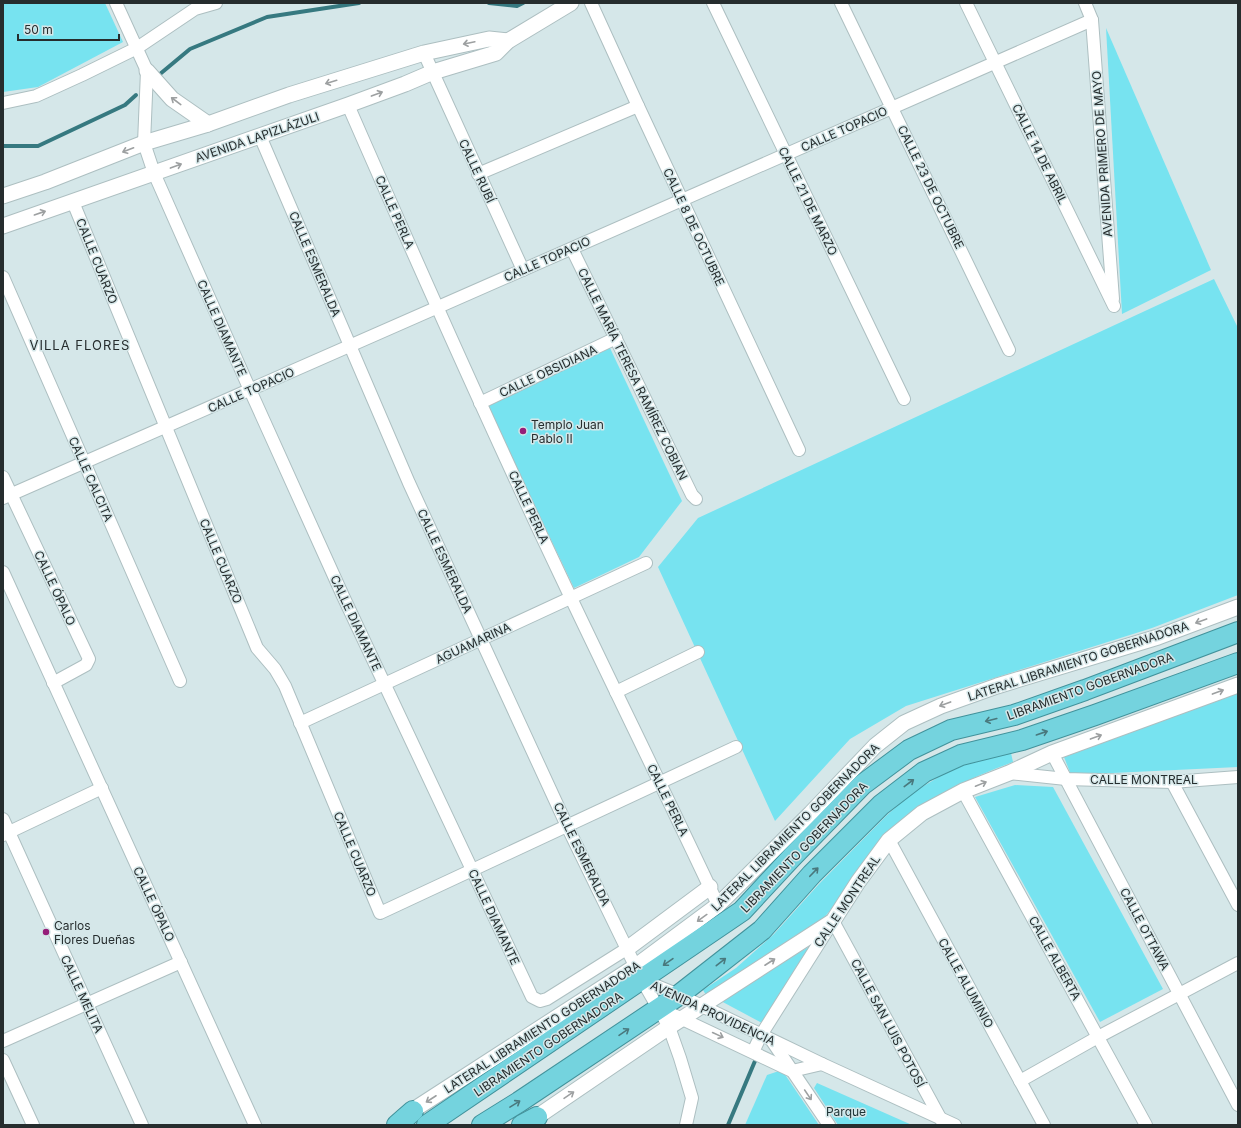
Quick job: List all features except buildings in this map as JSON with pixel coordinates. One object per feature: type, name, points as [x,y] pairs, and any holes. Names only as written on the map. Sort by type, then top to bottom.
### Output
[{"type":"highway","name":"LIBRAMIENTO GOBERNADORA","points":[[427,1125],[639,973],[742,911],[862,785],[909,750],[951,730],[1014,715],[1078,693],[1238,632]]},
{"type":"highway","name":"LIBRAMIENTO GOBERNADORA","points":[[482,1125],[679,995],[762,930],[812,874],[881,805],[924,772],[961,755],[1022,740],[1238,663]]},
{"type":"highway","points":[[397,1125],[413,1111]]},
{"type":"street","points":[[116,3],[147,71],[172,99],[208,124]]},
{"type":"street","points":[[3,103],[36,96],[137,48],[195,9],[216,3]]},
{"type":"street","name":"AVENIDA LAPIZLÁZULI","points":[[3,226],[348,105],[433,72],[496,53],[508,41],[571,3]]},
{"type":"street","name":"CALLE 8 DE OCTUBRE","points":[[591,3],[799,450]]},
{"type":"street","name":"CALLE 21 DE MARZO","points":[[713,3],[904,399]]},
{"type":"street","name":"CALLE 23 DE OCTUBRE","points":[[841,3],[1009,350]]},
{"type":"street","name":"CALLE 14 DE ABRIL","points":[[966,3],[1114,306]]},
{"type":"street","name":"AVENIDA PRIMERO DE MAYO","points":[[1085,3],[1092,20],[1114,306]]},
{"type":"street","name":"CALLE TOPACIO","points":[[7,497],[1092,20]]},
{"type":"street","points":[[3,196],[45,182],[144,143],[208,124],[289,95],[424,53],[490,39],[508,41]]},
{"type":"street","name":"CALLE RUBÍ","points":[[424,53],[523,270]]},
{"type":"street","points":[[144,143],[147,71]]},
{"type":"street","name":"CALLE PERLA","points":[[348,105],[480,403],[571,598],[718,905]]},
{"type":"street","points":[[478,174],[638,106]]},
{"type":"street","name":"CALLE ESMERALDA","points":[[260,136],[409,483],[567,826],[639,973]]},
{"type":"street","name":"CALLE DIAMANTE","points":[[144,143],[154,173],[250,390],[384,684],[532,997],[540,1001],[547,999],[628,948]]},
{"type":"street","name":"CALLE CUARZO","points":[[73,202],[257,648],[275,670],[285,686],[380,914],[472,871]]},
{"type":"street","name":"CALLE MARÍA TERESA RAMÍREZ COBIAN","points":[[572,248],[692,495],[696,499]]},
{"type":"street","name":"CALLE CALCITA","points":[[3,277],[180,681]]},
{"type":"street","name":"CALLE OBSIDIANA","points":[[480,403],[616,338]]},
{"type":"street","name":"CALLE ÓPALO","points":[[3,477],[7,497],[89,659],[86,665],[53,683]]},
{"type":"street","name":"AGUAMARINA","points":[[300,723],[646,563]]},
{"type":"street","name":"CALLE ÓPALO","points":[[3,572],[255,1125]]},
{"type":"street","name":"LATERAL LIBRAMIENTO GOBERNADORA","points":[[390,1125],[639,973],[718,905],[811,813],[875,746],[904,723],[941,706],[969,696],[1158,637],[1238,607]]},
{"type":"street","points":[[616,692],[698,652]]},
{"type":"street","points":[[1009,773],[1052,753],[1238,685]]},
{"type":"street","points":[[472,871],[736,747]]},
{"type":"street","name":"CALLE OTTAWA","points":[[1052,753],[1238,1105]]},
{"type":"street","name":"CALLE MONTREAL","points":[[753,1052],[766,1037],[858,882],[889,840],[922,813],[963,791],[1009,773],[1066,779],[1172,782],[1238,777]]},
{"type":"street","points":[[1172,782],[1238,905]]},
{"type":"street","points":[[6,834],[102,788]]},
{"type":"street","name":"CALLE ALBERTA","points":[[963,791],[1146,1125]]},
{"type":"street","name":"CALLE MELITA","points":[[3,819],[6,834],[87,1004],[142,1125]]},
{"type":"street","name":"CALLE ALUMINIO","points":[[889,840],[1044,1125]]},
{"type":"street","points":[[628,948],[710,887]]},
{"type":"street","points":[[528,1122],[701,1006],[833,922]]},
{"type":"street","name":"CALLE SAN LUIS POTOSÍ","points":[[833,922],[942,1122]]},
{"type":"street","points":[[3,1041],[181,962]]},
{"type":"street","points":[[1020,1081],[1179,993],[1238,963]]},
{"type":"street","name":"AVENIDA PROVIDENCIA","points":[[639,973],[701,1006],[942,1122],[956,1125]]},
{"type":"street","name":"AVENIDA PROVIDENCIA","points":[[639,973],[659,1008],[792,1071]]},
{"type":"street","points":[[659,1008],[669,1027],[692,1098],[686,1125]]},
{"type":"street","points":[[766,1037],[792,1071],[829,1125]]},
{"type":"street","points":[[3,1060],[34,1125]]},
{"type":"street","points":[[792,1071],[822,1064]]},
{"type":"green space","points":[[3,3],[105,3],[123,42],[38,87],[3,92]]},
{"type":"green space","points":[[1106,28],[1211,270],[1122,314]]},
{"type":"green space","points":[[1214,279],[1238,328],[1238,595],[1152,628],[906,706],[850,739],[775,821],[658,567],[698,518]]},
{"type":"green space","points":[[610,348],[682,501],[639,557],[574,588],[487,406]]},
{"type":"green space","points":[[1238,692],[1238,767],[1071,775],[1064,757]]},
{"type":"green space","points":[[1011,753],[1013,762],[960,784],[924,804],[908,815],[880,840],[823,919],[706,995],[703,990],[736,968],[774,934],[819,884],[887,815],[912,793],[942,775],[971,762]]},
{"type":"green space","points":[[1015,785],[1053,787],[1163,989],[1100,1022],[975,797]]},
{"type":"green space","points":[[812,945],[762,1023],[719,1000]]},
{"type":"green space","points":[[782,1070],[819,1125],[745,1125],[767,1075]]},
{"type":"green space","name":"Parque","points":[[817,1083],[912,1125],[838,1125],[814,1088]]},
{"type":"waterway","points":[[160,74],[190,49],[267,17],[359,3]]},
{"type":"waterway","points":[[489,3],[517,6],[523,3]]},
{"type":"waterway","points":[[3,146],[38,146],[125,105],[136,95]]},
{"type":"waterway","points":[[728,1125],[755,1061]]},
{"type":"place","name":"Templo Juan Pablo II","points":[[523,431]]},
{"type":"place","name":"Carlos Flores Dueñas","points":[[46,932]]},
{"type":"district","name":"VILLA FLORES","points":[[80,345]]}]
